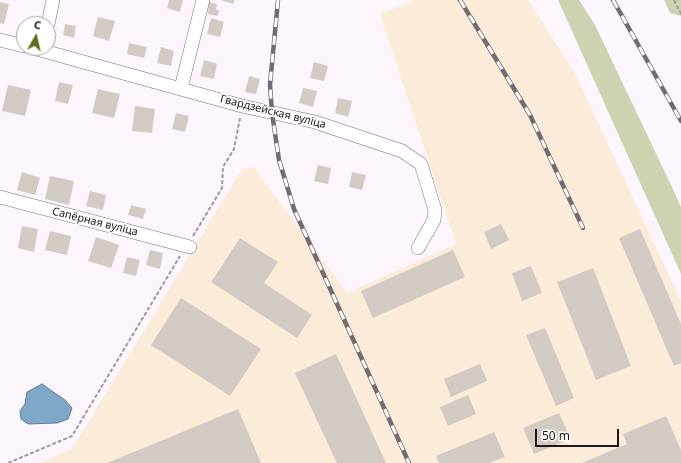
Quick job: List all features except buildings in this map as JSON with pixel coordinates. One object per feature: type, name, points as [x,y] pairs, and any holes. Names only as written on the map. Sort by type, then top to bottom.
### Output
[{"type":"street","points":[[50,16],[53,0]]},
{"type":"street","points":[[181,88],[203,0]]},
{"type":"street","points":[[0,40],[16,44]]},
{"type":"street","name":"Гвардзейская вуліца","points":[[56,54],[242,106],[315,122],[402,151],[422,164],[435,210],[434,220],[418,248]]},
{"type":"street","name":"Сапёрная вуліца","points":[[0,197],[188,246]]},
{"type":"path","points":[[674,0],[681,14]]},
{"type":"path","points":[[8,463],[72,436],[222,188],[223,168],[234,149],[242,106]]},
{"type":"shaded area","points":[[414,0],[528,0],[575,73],[681,301],[681,463],[39,463],[72,449],[242,169],[254,167],[347,293],[456,244],[380,14]]},
{"type":"green space","points":[[558,0],[579,0],[595,25],[681,207],[681,274]]},
{"type":"green space","points":[[664,0],[681,0],[681,16],[670,13]]},
{"type":"water","points":[[42,384],[65,400],[72,408],[68,419],[57,423],[28,424],[21,419],[20,411],[25,404],[27,392]]},
{"type":"railway","points":[[278,0],[270,85],[272,113],[279,160],[294,209],[409,463]]},
{"type":"railway","points":[[460,0],[530,115],[583,228]]},
{"type":"railway","points":[[613,0],[681,121]]}]
